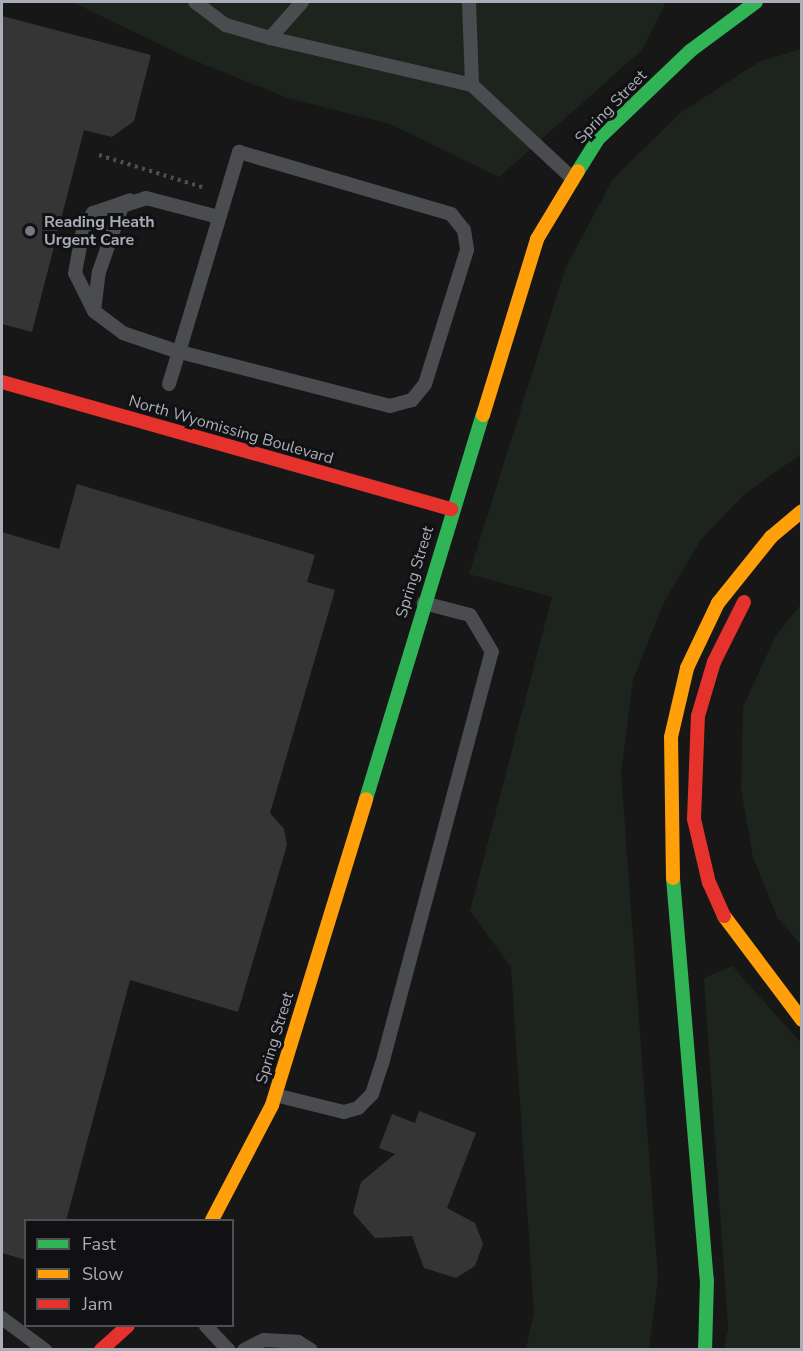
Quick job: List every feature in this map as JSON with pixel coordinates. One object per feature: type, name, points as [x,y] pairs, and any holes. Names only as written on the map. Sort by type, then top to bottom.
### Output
[{"type":"main road","name":"Spring Street","points":[[213,1219],[276,1095],[423,603],[537,239],[597,140],[690,51],[756,2]]},
{"type":"main road","name":"North Wyomissing Boulevard","points":[[2,382],[452,509]]},
{"type":"main road","points":[[705,1350],[707,1280],[670,838],[671,737],[676,702],[703,628],[744,568],[801,510]]},
{"type":"main road","points":[[755,587],[726,633],[706,687],[693,751],[694,819],[709,883],[731,933],[801,1020]]},
{"type":"main road","points":[[101,1350],[127,1327]]},
{"type":"lane","points":[[195,2],[226,25],[270,38],[472,85],[572,178]]},
{"type":"lane","points":[[270,38],[302,2]]},
{"type":"lane","points":[[470,2],[472,85]]},
{"type":"lane","points":[[721,2],[730,20]]},
{"type":"lane","points":[[169,384],[179,352],[219,217],[239,152],[451,214],[464,230],[467,250],[425,384],[402,405],[390,406],[179,352],[123,333],[94,311],[75,273],[83,230],[93,213],[132,200],[159,199],[219,217]]},
{"type":"lane","points":[[94,311],[94,289],[114,220],[132,200]]},
{"type":"lane","points":[[276,1095],[344,1112],[358,1108],[372,1094],[382,1064],[492,652],[470,615],[423,603]]},
{"type":"lane","points":[[2,1318],[45,1350]]},
{"type":"lane","points":[[207,1327],[228,1350]]},
{"type":"lane","points":[[244,1350],[264,1340],[298,1342],[311,1350]]},
{"type":"path","points":[[99,155],[206,188]]},
{"type":"shaded area","points":[[72,2],[666,2],[642,50],[499,177],[390,124],[288,98],[186,57]]},
{"type":"shaded area","points":[[801,49],[801,454],[747,492],[701,539],[663,604],[633,680],[621,773],[658,1278],[649,1349],[526,1349],[534,1312],[511,967],[470,911],[552,597],[469,574],[565,269],[613,179],[680,113],[759,62]]},
{"type":"shaded area","points":[[801,604],[801,945],[777,917],[753,857],[741,789],[743,707],[775,637]]},
{"type":"shaded area","points":[[732,966],[801,1043],[801,1349],[724,1349],[728,1329],[704,978]]},
{"type":"building","name":"Reading Heath Urgent Care","points":[[2,16],[151,55],[134,121],[112,137],[84,130],[32,332],[2,324]]},
{"type":"building","points":[[77,484],[315,555],[307,582],[335,590],[270,813],[284,829],[287,845],[238,1012],[130,980],[67,1219],[24,1219],[24,1259],[2,1253],[2,532],[59,549]]},
{"type":"building","points":[[419,1111],[476,1133],[447,1208],[475,1223],[483,1244],[475,1266],[456,1278],[424,1268],[412,1236],[375,1238],[353,1213],[361,1182],[395,1154],[379,1148],[392,1114],[415,1123]]},
{"type":"traffic: fast","points":[[578,171],[597,140],[690,51],[756,2]]},
{"type":"traffic: fast","points":[[366,799],[483,415]]},
{"type":"traffic: fast","points":[[673,878],[707,1280],[705,1350]]},
{"type":"traffic: slow","points":[[483,415],[537,239],[578,171]]},
{"type":"traffic: slow","points":[[673,878],[671,737],[687,668],[718,603],[771,537],[802,511]]},
{"type":"traffic: slow","points":[[213,1219],[272,1105],[366,799]]},
{"type":"traffic: slow","points":[[724,916],[802,1020]]},
{"type":"traffic: jam","points":[[2,382],[451,509]]},
{"type":"traffic: jam","points":[[724,916],[709,883],[694,819],[698,716],[714,662],[744,602]]},
{"type":"traffic: jam","points":[[101,1350],[127,1327]]},
{"type":"place","name":"Reading Heath Urgent Care","points":[[30,231]]}]
